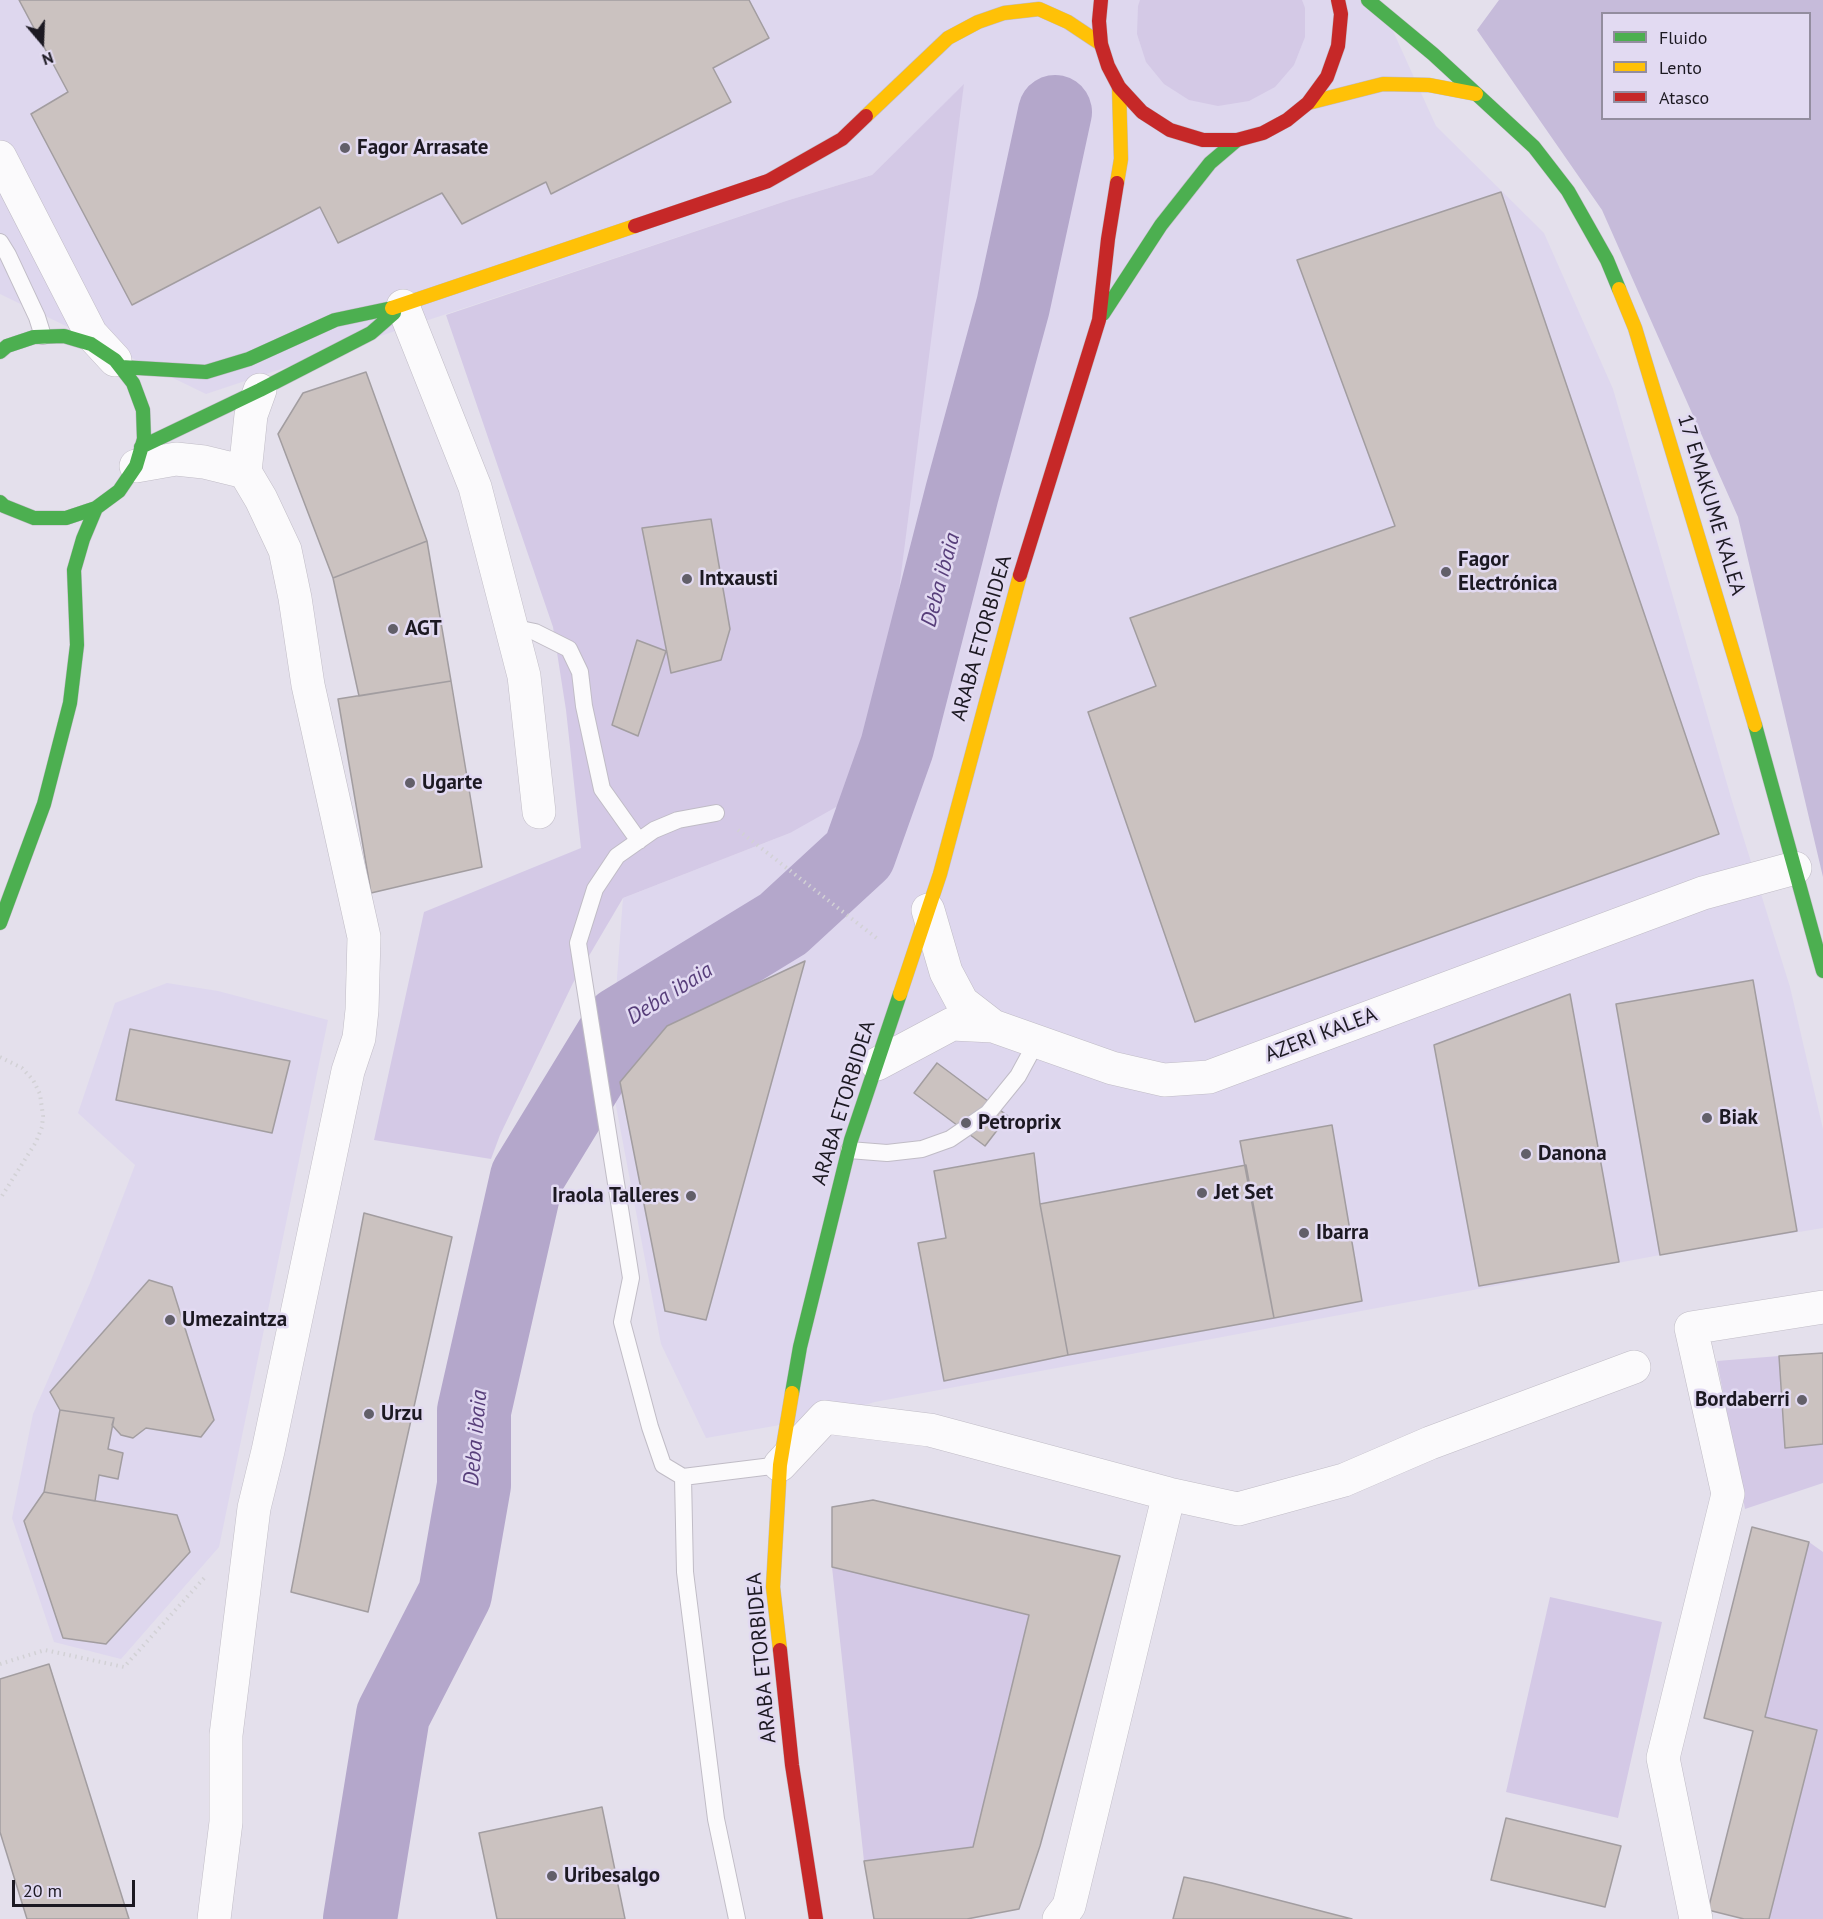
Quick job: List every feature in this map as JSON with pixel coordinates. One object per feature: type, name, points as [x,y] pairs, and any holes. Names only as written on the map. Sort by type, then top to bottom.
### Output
[{"type":"street","points":[[1101,0],[1099,21],[1101,44],[1108,66],[1119,87],[1142,112],[1170,130],[1203,140],[1237,140],[1263,133],[1287,120],[1308,103],[1327,77],[1338,46],[1341,14],[1338,0]]},
{"type":"street","name":"17 EMAKUME KALEA","points":[[1368,0],[1398,28],[1432,54],[1534,147],[1568,191],[1607,260],[1635,328],[1765,763]]},
{"type":"street","points":[[0,331],[39,337],[64,336],[91,344],[118,364],[206,372],[249,359],[335,320],[403,306],[768,181],[842,140],[948,38],[978,22],[1004,13],[1039,9],[1068,22],[1101,44]]},
{"type":"street","points":[[948,38],[955,21]]},
{"type":"street","points":[[1308,103],[1383,84],[1429,85],[1476,94]]},
{"type":"street","name":"ARABA ETORBIDEA","points":[[816,1919],[792,1765],[773,1587],[780,1465],[800,1347],[849,1150],[940,874],[1012,603],[1099,320],[1108,238],[1121,159],[1119,87]]},
{"type":"street","name":"ARABA ETORBIDEA","points":[[1099,320],[1161,225],[1210,164],[1237,140]]},
{"type":"street","points":[[0,156],[91,334],[133,383],[143,410],[144,439],[139,456],[119,490],[96,508],[66,518],[34,518],[4,506],[0,502]]},
{"type":"street","points":[[139,456],[371,333],[403,306]]},
{"type":"street","points":[[403,306],[475,487],[524,676],[539,812]]},
{"type":"street","points":[[0,352],[7,346],[39,337]]},
{"type":"street","points":[[215,1910],[226,1822],[226,1735],[254,1508],[346,1082],[359,1038],[362,1010],[364,937],[308,686],[285,549],[245,472],[251,415],[260,390]]},
{"type":"street","points":[[139,456],[204,462],[245,472]]},
{"type":"street","points":[[0,923],[44,804],[70,703],[77,645],[74,570],[83,539],[96,508]]},
{"type":"street","points":[[1765,763],[1764,798],[1784,870],[1811,927],[1823,971]]},
{"type":"street","name":"AZERI KALEA","points":[[928,910],[946,972],[962,1002],[993,1026],[1112,1068],[1164,1080],[1209,1077],[1692,897],[1784,870]]},
{"type":"street","points":[[877,1064],[952,1024],[993,1026]]},
{"type":"street","points":[[1696,1919],[1663,1758],[1728,1494],[1691,1328],[1823,1307]]},
{"type":"street","points":[[780,1465],[825,1417],[930,1430],[1169,1494],[1238,1509],[1344,1480],[1430,1443],[1634,1367]]},
{"type":"street","points":[[1059,1919],[1070,1906],[1169,1494]]},
{"type":"lane","points":[[0,242],[37,317],[39,337]]},
{"type":"lane","points":[[511,627],[535,632],[569,649],[580,672],[584,706],[602,789],[639,840]]},
{"type":"lane","points":[[716,813],[678,820],[654,830],[617,856],[595,889],[578,943],[631,1278],[622,1322],[650,1427],[663,1464],[683,1477],[780,1465]]},
{"type":"lane","points":[[849,1150],[887,1153],[922,1149],[950,1139],[988,1113],[1018,1076],[1037,1041]]},
{"type":"lane","points":[[683,1477],[685,1572],[716,1819],[737,1919]]},
{"type":"path","points":[[716,813],[849,916]]},
{"type":"path","points":[[0,1199],[36,1142],[43,1116],[40,1094],[33,1080],[22,1068],[1,1058]]},
{"type":"path","points":[[0,1664],[45,1650],[124,1667],[219,1562],[251,1534]]},
{"type":"shaded area","points":[[0,0],[1379,0],[1436,126],[1544,233],[1613,389],[1732,801],[1790,987],[1823,1129],[1823,1228],[1660,1255],[875,1402],[825,1417],[706,1438],[661,1344],[616,1106],[617,978],[623,898],[790,833],[964,85],[872,175],[789,200],[206,394],[0,294]]},
{"type":"shaded area","points":[[1140,0],[1302,0],[1305,8],[1305,37],[1294,65],[1275,87],[1249,101],[1218,106],[1189,100],[1164,84],[1146,62],[1137,34]]},
{"type":"shaded area","points":[[1499,0],[1823,0],[1823,877],[1738,517],[1602,210],[1477,30]]},
{"type":"shaded area","points":[[964,84],[887,683],[845,802],[790,833],[623,898],[573,983],[500,1135],[491,1159],[374,1140],[424,912],[581,848],[566,710],[553,627],[446,315],[789,200],[872,175]]},
{"type":"shaded area","name":"Umezaintza","points":[[167,983],[218,991],[328,1020],[219,1547],[121,1659],[54,1642],[12,1518],[33,1414],[90,1283],[135,1165],[78,1113],[115,1003]]},
{"type":"shaded area","points":[[1779,1356],[1785,1447],[1823,1444],[1823,1483],[1745,1509],[1717,1361]]},
{"type":"shaded area","points":[[1809,1542],[1823,1552],[1823,1919],[1769,1919],[1817,1730],[1765,1717]]},
{"type":"shaded area","points":[[832,1567],[1029,1615],[973,1847],[864,1861]]},
{"type":"shaded area","points":[[1550,1597],[1662,1622],[1618,1818],[1506,1792]]},
{"type":"building","name":"Fagor Arrasate","points":[[19,0],[749,0],[769,38],[713,68],[731,102],[551,194],[546,182],[462,224],[442,193],[338,243],[320,207],[132,305],[31,114],[68,92]]},
{"type":"building","name":"Fagor Electrónica","points":[[1501,192],[1719,834],[1195,1022],[1088,712],[1156,686],[1130,618],[1395,526],[1297,260]]},
{"type":"building","points":[[366,372],[427,541],[333,578],[278,434],[303,393]]},
{"type":"building","name":"Intxausti","points":[[711,519],[730,629],[721,660],[671,673],[642,528]]},
{"type":"building","name":"AGT","points":[[427,541],[451,681],[359,696],[333,578]]},
{"type":"building","points":[[637,640],[666,651],[638,736],[612,725]]},
{"type":"building","name":"Ugarte","points":[[451,681],[482,867],[371,893],[338,699]]},
{"type":"building","name":"Iraola Talleres","points":[[805,961],[706,1320],[665,1311],[620,1082],[667,1026]]},
{"type":"building","name":"Biak","points":[[1753,980],[1797,1231],[1660,1255],[1616,1004]]},
{"type":"building","name":"Danona","points":[[1570,994],[1619,1262],[1479,1286],[1434,1045]]},
{"type":"building","points":[[130,1029],[290,1061],[272,1133],[116,1100]]},
{"type":"building","points":[[937,1063],[1008,1116],[985,1146],[914,1093]]},
{"type":"building","name":"Ibarra","points":[[1332,1125],[1362,1301],[1274,1318],[1240,1141]]},
{"type":"building","points":[[1034,1153],[1040,1204],[1068,1355],[944,1381],[918,1243],[946,1238],[934,1171]]},
{"type":"building","points":[[1246,1165],[1274,1318],[1068,1355],[1040,1204]]},
{"type":"building","name":"Urzu","points":[[364,1213],[452,1237],[368,1612],[291,1592]]},
{"type":"building","points":[[149,1280],[172,1287],[214,1420],[201,1437],[146,1428],[133,1438],[121,1435],[112,1425],[114,1418],[60,1410],[50,1392]]},
{"type":"building","name":"Bordaberri","points":[[1823,1353],[1823,1444],[1785,1448],[1779,1356]]},
{"type":"building","points":[[60,1410],[114,1418],[108,1449],[123,1453],[118,1479],[99,1475],[95,1501],[44,1492]]},
{"type":"building","points":[[44,1492],[177,1515],[190,1552],[106,1644],[63,1638],[24,1521]]},
{"type":"building","points":[[873,1500],[1120,1556],[1040,1846],[1019,1909],[967,1919],[874,1919],[864,1861],[973,1847],[1029,1615],[832,1567],[832,1507]]},
{"type":"building","points":[[1752,1527],[1809,1542],[1765,1717],[1817,1730],[1769,1919],[1744,1919],[1708,1910],[1753,1731],[1704,1718]]},
{"type":"building","points":[[49,1664],[129,1919],[27,1919],[0,1832],[0,1679]]},
{"type":"building","name":"Uribesalgo","points":[[602,1807],[625,1919],[497,1919],[479,1833]]},
{"type":"building","points":[[1506,1818],[1621,1846],[1605,1907],[1491,1880]]},
{"type":"building","points":[[1184,1877],[1212,1883],[1352,1919],[1173,1919]]},
{"type":"waterway","name":"Deba ibaia","points":[[360,1919],[393,1715],[455,1594],[474,1485],[474,1411],[527,1177],[621,1023],[783,924],[859,854],[897,747],[1013,306],[1055,112]]},
{"type":"traffic: fast","points":[[1368,0],[1433,54],[1534,147],[1568,191],[1607,260],[1619,289]]},
{"type":"traffic: fast","points":[[1103,314],[1161,225],[1210,163],[1237,140]]},
{"type":"traffic: fast","points":[[121,367],[206,372],[249,359],[335,320],[392,308]]},
{"type":"traffic: fast","points":[[141,447],[371,333],[394,313]]},
{"type":"traffic: fast","points":[[0,352],[7,346],[34,337],[64,336],[91,344],[115,360],[133,383],[143,410],[144,439],[136,466],[119,491],[96,508],[66,518],[34,518],[4,506],[0,502]]},
{"type":"traffic: fast","points":[[0,923],[44,804],[70,703],[77,645],[74,570],[83,539],[96,508]]},
{"type":"traffic: fast","points":[[1755,725],[1823,971]]},
{"type":"traffic: fast","points":[[792,1393],[800,1347],[851,1140],[900,994]]},
{"type":"traffic: slow","points":[[866,116],[948,38],[978,22],[1004,13],[1039,9],[1068,22],[1101,44]]},
{"type":"traffic: slow","points":[[1308,103],[1383,84],[1429,85],[1476,94]]},
{"type":"traffic: slow","points":[[1117,183],[1121,159],[1119,87]]},
{"type":"traffic: slow","points":[[392,308],[635,226]]},
{"type":"traffic: slow","points":[[1619,289],[1635,328],[1755,725]]},
{"type":"traffic: slow","points":[[900,994],[940,874],[1020,575]]},
{"type":"traffic: slow","points":[[780,1650],[773,1587],[780,1465],[792,1393]]},
{"type":"traffic: jam","points":[[1101,0],[1099,21],[1101,44],[1108,66],[1119,87],[1142,112],[1170,130],[1203,140],[1237,140],[1263,133],[1287,120],[1308,103],[1327,77],[1338,46],[1341,14],[1338,0]]},
{"type":"traffic: jam","points":[[635,226],[768,181],[842,139],[866,116]]},
{"type":"traffic: jam","points":[[1020,575],[1099,320],[1117,183]]},
{"type":"traffic: jam","points":[[780,1650],[792,1765],[816,1919]]},
{"type":"place","name":"Fagor Arrasate","points":[[345,148]]},
{"type":"place","name":"Fagor Electrónica","points":[[1446,572]]},
{"type":"place","name":"Intxausti","points":[[687,579]]},
{"type":"place","name":"AGT","points":[[393,629]]},
{"type":"place","name":"Ugarte","points":[[410,783]]},
{"type":"place","name":"Biak","points":[[1707,1118]]},
{"type":"place","name":"Petroprix","points":[[966,1123]]},
{"type":"place","name":"Danona","points":[[1526,1154]]},
{"type":"place","name":"Jet Set","points":[[1202,1193]]},
{"type":"place","name":"Iraola Talleres","points":[[691,1196]]},
{"type":"place","name":"Ibarra","points":[[1304,1233]]},
{"type":"place","name":"Umezaintza","points":[[170,1320]]},
{"type":"place","name":"Bordaberri","points":[[1802,1400]]},
{"type":"place","name":"Urzu","points":[[369,1414]]},
{"type":"place","name":"Uribesalgo","points":[[552,1876]]}]
